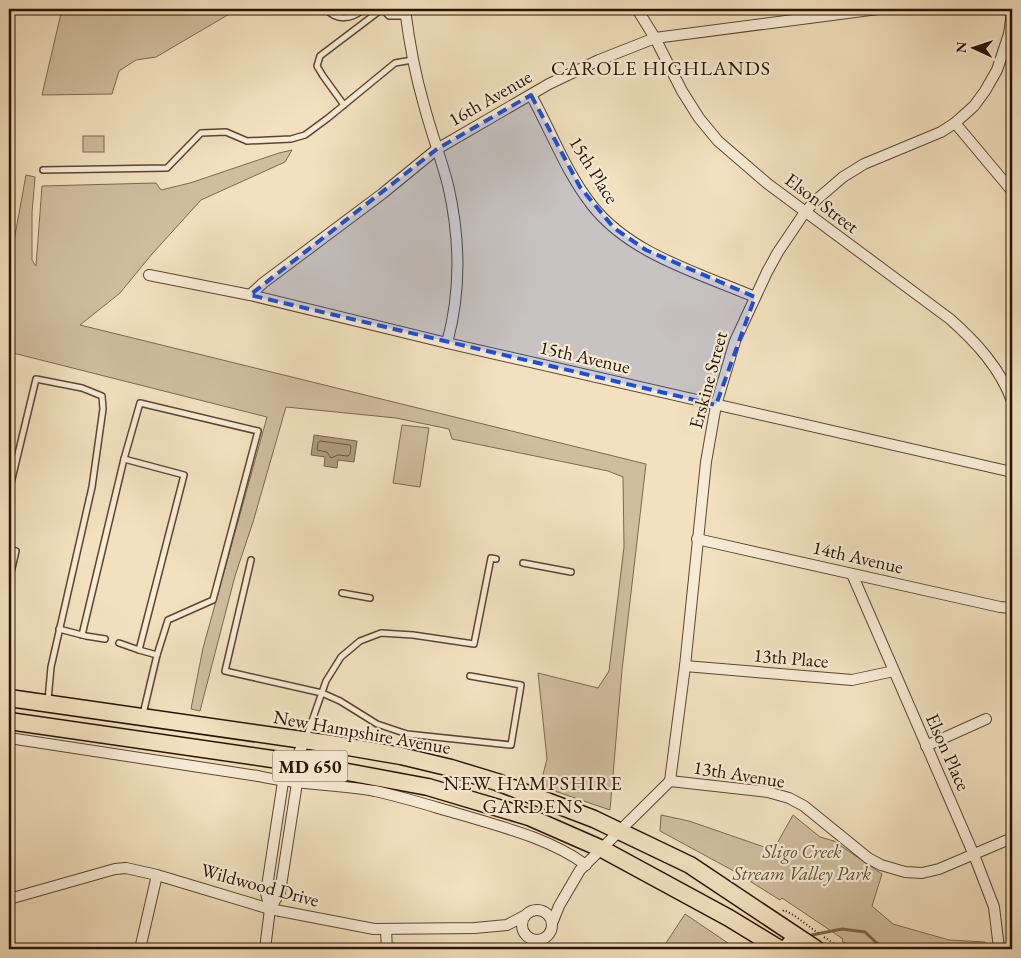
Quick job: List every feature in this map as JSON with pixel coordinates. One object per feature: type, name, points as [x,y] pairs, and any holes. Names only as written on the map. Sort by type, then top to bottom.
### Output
[{"type":"main road","name":"New Hampshire Avenue","points":[[9,698],[400,756],[451,768],[533,795],[594,819],[690,866],[806,943]]},
{"type":"main road","points":[[9,712],[29,715],[48,703]]},
{"type":"main road","name":"MD 650","points":[[9,721],[293,762],[428,787],[529,817],[602,849],[729,918],[780,949]]},
{"type":"street","name":"Elson Street","points":[[637,9],[655,38],[682,91],[699,118],[718,141],[740,161],[805,212],[961,328],[998,371],[1012,401]]},
{"type":"street","name":"16th Avenue","points":[[250,295],[263,283],[382,194],[437,149],[531,94],[599,60],[655,38],[878,9]]},
{"type":"street","points":[[405,12],[412,60],[448,186],[456,239],[457,292],[453,324],[447,343]]},
{"type":"street","name":"Erskine Street","points":[[670,781],[685,666],[706,462],[716,405],[735,341],[778,252],[805,212],[815,201],[843,177],[864,164],[922,141],[955,123],[974,106],[986,91],[997,70],[1009,34],[1012,12]]},
{"type":"street","name":"15th Place","points":[[531,94],[580,187],[591,204],[614,228],[646,250],[755,297]]},
{"type":"street","points":[[955,123],[1012,191]]},
{"type":"street","name":"15th Avenue","points":[[149,275],[250,295],[447,343],[1012,472]]},
{"type":"street","name":"14th Avenue","points":[[697,539],[1000,607],[1012,608]]},
{"type":"street","name":"Elson Place","points":[[852,574],[974,855],[994,907],[999,948]]},
{"type":"street","name":"13th Place","points":[[685,666],[852,680],[894,671]]},
{"type":"street","points":[[926,746],[986,719]]},
{"type":"street","points":[[9,738],[258,776],[283,782],[374,791],[518,832],[558,847],[586,865]]},
{"type":"street","points":[[265,949],[270,909],[266,893],[283,782],[305,741]]},
{"type":"street","points":[[270,909],[280,892],[297,783],[293,762]]},
{"type":"street","points":[[540,949],[551,933],[549,917],[559,906],[580,870],[670,781]]},
{"type":"street","name":"13th Avenue","points":[[670,781],[768,792],[789,798],[804,806],[868,858],[881,865],[905,872],[939,869],[1012,838]]},
{"type":"street","name":"Wildwood Drive","points":[[9,899],[115,869],[126,868],[157,874],[270,909],[374,929],[475,928],[507,925],[524,916]]},
{"type":"street","points":[[140,949],[157,874]]},
{"type":"street","points":[[548,937],[533,944],[523,932],[522,927],[524,916],[537,910],[549,917]]},
{"type":"street","name":"Wildwood Drive","points":[[507,925],[523,932]]},
{"type":"street","points":[[386,930],[387,949]]},
{"type":"street","points":[[785,949],[806,943]]},
{"type":"lane","points":[[326,9],[338,18],[348,18],[364,9]]},
{"type":"lane","points":[[344,105],[318,66],[320,56],[382,9],[389,16],[405,12]]},
{"type":"lane","points":[[43,170],[167,168],[201,133],[226,132],[247,141],[291,139],[305,135],[396,63],[412,60]]},
{"type":"lane","points":[[9,482],[11,483],[36,380],[82,388],[102,396],[103,409],[92,487],[51,667],[48,703]]},
{"type":"lane","points":[[82,635],[124,459],[140,403],[258,432],[213,600],[168,620],[157,655],[142,717]]},
{"type":"lane","points":[[124,459],[184,475],[139,650]]},
{"type":"lane","points":[[9,550],[16,551],[9,581]]},
{"type":"lane","points":[[305,741],[326,681],[341,657],[360,641],[381,633],[413,635],[474,644],[491,558],[496,559]]},
{"type":"lane","points":[[251,560],[225,671],[322,693],[340,701],[378,724],[407,734],[511,745],[521,685],[470,676]]},
{"type":"lane","points":[[523,564],[571,572]]},
{"type":"lane","points":[[342,593],[370,598]]},
{"type":"lane","points":[[59,629],[105,639]]},
{"type":"lane","points":[[119,643],[157,655]]},
{"type":"path","points":[[784,910],[841,948]]},
{"type":"highlighted area","points":[[531,95],[580,187],[614,228],[646,250],[755,297],[716,405],[250,295],[437,149]]},
{"type":"green space","points":[[62,9],[238,9],[156,57],[136,60],[119,71],[112,94],[42,95]]},
{"type":"green space","points":[[83,136],[104,136],[104,152],[83,152]]},
{"type":"green space","points":[[292,150],[285,162],[201,200],[120,293],[80,325],[646,464],[622,670],[610,810],[540,786],[547,759],[538,673],[598,688],[609,671],[624,547],[623,477],[608,471],[452,439],[449,429],[396,418],[286,407],[253,522],[235,576],[200,711],[191,709],[203,648],[267,417],[9,352],[9,268],[26,175],[35,177],[32,213],[32,260],[36,266],[42,186],[156,183],[161,190],[190,183]]},
{"type":"green space","points":[[402,425],[429,428],[420,487],[393,483]]},
{"type":"green space","name":"Sligo Creek Stream Valley Park","points":[[661,815],[689,821],[770,849],[775,847],[793,815],[820,837],[834,841],[882,874],[872,906],[893,924],[949,940],[985,942],[986,949],[854,949],[842,941],[843,939],[782,898],[780,900],[732,870],[660,831]]},
{"type":"green space","points":[[685,914],[728,943],[724,949],[662,949]]},
{"type":"water","points":[[314,435],[357,441],[354,462],[338,460],[337,468],[324,466],[325,457],[311,455]]},
{"type":"waterway","points":[[807,936],[842,929],[865,932],[883,949]]},
{"type":"waterway","points":[[745,949],[762,946]]},
{"type":"district","name":"CAROLE HIGHLANDS","points":[[661,68]]},
{"type":"district","name":"NEW HAMPSHIRE GARDENS","points":[[533,794]]}]
